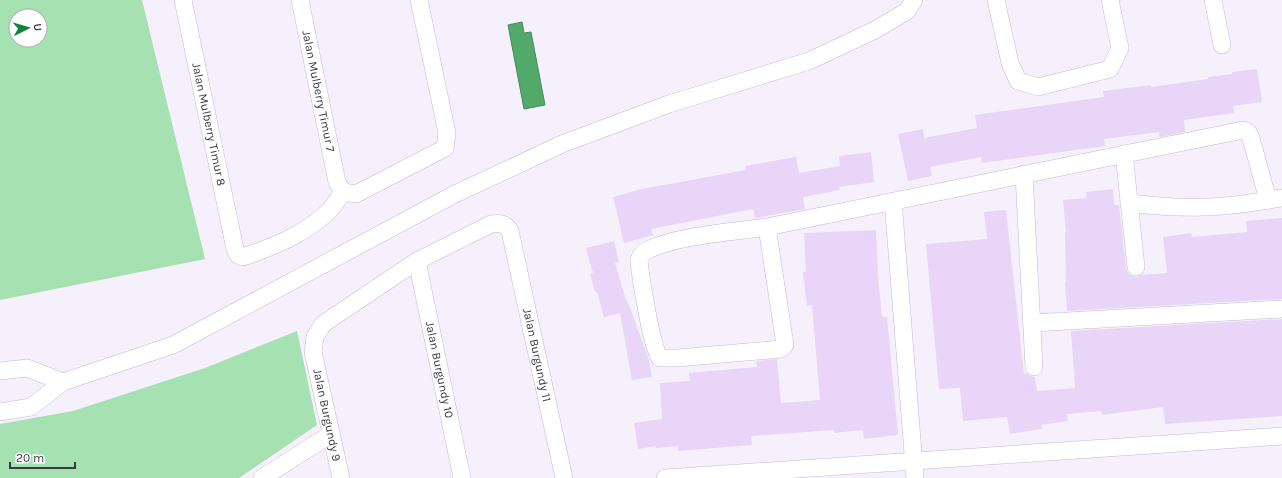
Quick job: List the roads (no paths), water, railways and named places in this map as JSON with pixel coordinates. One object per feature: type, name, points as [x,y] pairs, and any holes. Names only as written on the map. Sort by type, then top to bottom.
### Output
[{"type":"street","name":"Jalan Mulberry Timur 8","points":[[183,0],[234,249],[238,255],[243,257],[275,246],[305,230],[329,211],[340,187]]},
{"type":"street","name":"Jalan Mulberry Timur 7","points":[[300,0],[340,187]]},
{"type":"street","points":[[340,187],[356,194],[445,148],[447,133],[419,0]]},
{"type":"street","points":[[0,412],[31,407],[63,382],[172,344],[453,195],[562,144],[669,104],[809,61],[875,30],[907,11],[914,0]]},
{"type":"street","points":[[996,0],[1010,63],[1018,81],[1038,86],[1110,69],[1120,48],[1110,0]]},
{"type":"street","points":[[1213,0],[1222,45]]},
{"type":"street","points":[[767,227],[785,345],[781,349],[677,358],[660,358],[658,356],[649,318],[640,266],[641,256],[648,250],[672,242],[705,235],[767,227],[1243,130],[1248,132],[1251,138],[1275,199],[1239,205],[1203,207],[1171,207],[1129,203]]},
{"type":"street","points":[[1124,154],[1136,267]]},
{"type":"street","points":[[1024,174],[1034,367]]},
{"type":"street","points":[[893,201],[915,478]]},
{"type":"street","name":"Jalan Burgundy 11","points":[[417,261],[491,224],[504,224],[510,231],[564,478]]},
{"type":"street","name":"Jalan Burgundy 9","points":[[341,478],[314,352],[315,337],[323,324],[417,261]]},
{"type":"street","name":"Jalan Burgundy 10","points":[[417,261],[462,478]]},
{"type":"street","points":[[1032,323],[1282,309]]},
{"type":"street","points":[[0,371],[27,368],[63,382]]},
{"type":"street","points":[[262,478],[331,434]]},
{"type":"street","points":[[664,478],[1282,436]]}]
